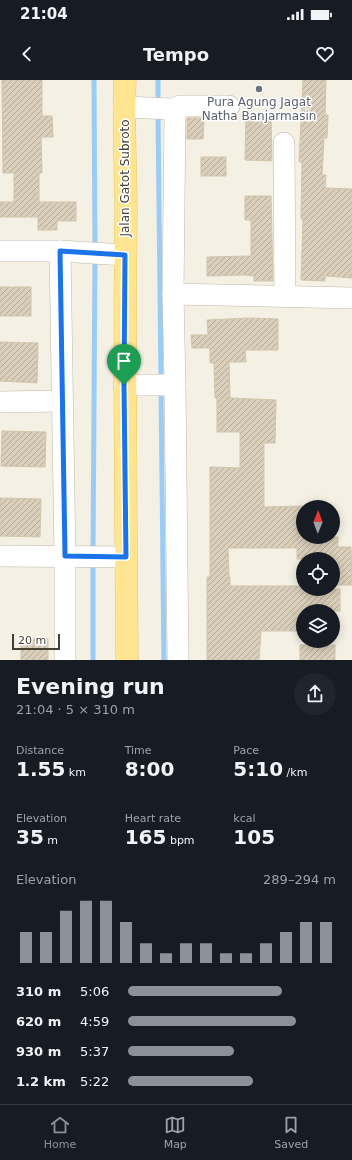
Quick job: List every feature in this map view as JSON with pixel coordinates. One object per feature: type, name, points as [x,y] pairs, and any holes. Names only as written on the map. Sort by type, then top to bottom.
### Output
[{"type":"main road","name":"Jalan Gatot Subroto","points":[[125,80],[124,107],[126,192],[118,255],[124,385],[127,660]]},
{"type":"street","points":[[124,107],[162,109],[180,106],[230,106]]},
{"type":"street","points":[[162,109],[175,114],[173,294],[164,385],[178,660]]},
{"type":"street","points":[[284,143],[285,296]]},
{"type":"street","points":[[0,251],[60,251],[118,255]]},
{"type":"street","points":[[60,251],[62,401],[74,556],[65,660]]},
{"type":"street","points":[[173,294],[352,298]]},
{"type":"street","points":[[124,385],[164,385]]},
{"type":"street","points":[[0,402],[62,401]]},
{"type":"street","points":[[0,556],[126,557]]},
{"type":"building","points":[[2,80],[42,80],[42,116],[52,116],[53,137],[41,137],[42,173],[39,173],[39,202],[76,202],[76,221],[57,221],[57,230],[38,230],[38,217],[0,217],[0,202],[14,202],[14,173],[3,173]]},
{"type":"building","points":[[303,80],[326,80],[325,115],[328,115],[327,138],[324,138],[322,175],[326,175],[325,188],[352,189],[352,278],[325,276],[325,281],[301,280],[303,219],[301,219],[302,162],[299,162]]},
{"type":"building","points":[[246,115],[271,116],[272,161],[245,160]]},
{"type":"building","points":[[187,118],[204,118],[203,139],[187,139]]},
{"type":"building","points":[[201,157],[226,157],[226,176],[201,176]]},
{"type":"building","points":[[245,196],[271,196],[273,281],[254,281],[254,276],[245,275],[207,276],[207,257],[251,256],[251,220],[245,220]]},
{"type":"building","points":[[0,287],[31,287],[31,316],[0,316]]},
{"type":"building","points":[[249,318],[278,319],[278,350],[245,350],[246,362],[229,362],[230,398],[276,400],[275,443],[264,443],[264,507],[296,506],[296,544],[338,544],[338,547],[351,547],[352,585],[340,585],[340,552],[297,552],[297,548],[228,548],[230,586],[296,586],[296,596],[340,596],[340,604],[296,604],[296,631],[261,631],[259,660],[207,660],[207,577],[210,577],[210,467],[240,468],[240,432],[217,432],[217,398],[215,398],[214,363],[210,363],[210,348],[192,348],[191,335],[208,335],[207,320]]},
{"type":"building","points":[[0,342],[38,343],[37,383],[0,381]]},
{"type":"building","points":[[2,431],[46,432],[45,467],[1,466]]},
{"type":"building","points":[[0,498],[41,499],[40,537],[0,536]]},
{"type":"building","points":[[21,639],[48,639],[48,660],[21,660]]},
{"type":"building","points":[[300,648],[335,648],[335,660],[300,660]]},
{"type":"waterway","points":[[94,80],[95,249]]},
{"type":"waterway","points":[[158,80],[158,103]]},
{"type":"waterway","points":[[158,113],[161,381]]},
{"type":"waterway","points":[[93,553],[95,257]]},
{"type":"waterway","points":[[161,389],[164,660]]},
{"type":"waterway","points":[[93,561],[93,660]]},
{"type":"place","name":"Pura Agung Jagat Natha Banjarmasin","points":[[259,89]]},
{"type":"route","points":[[60,251],[125,255],[124,385],[126,557],[65,556],[60,251]]}]
